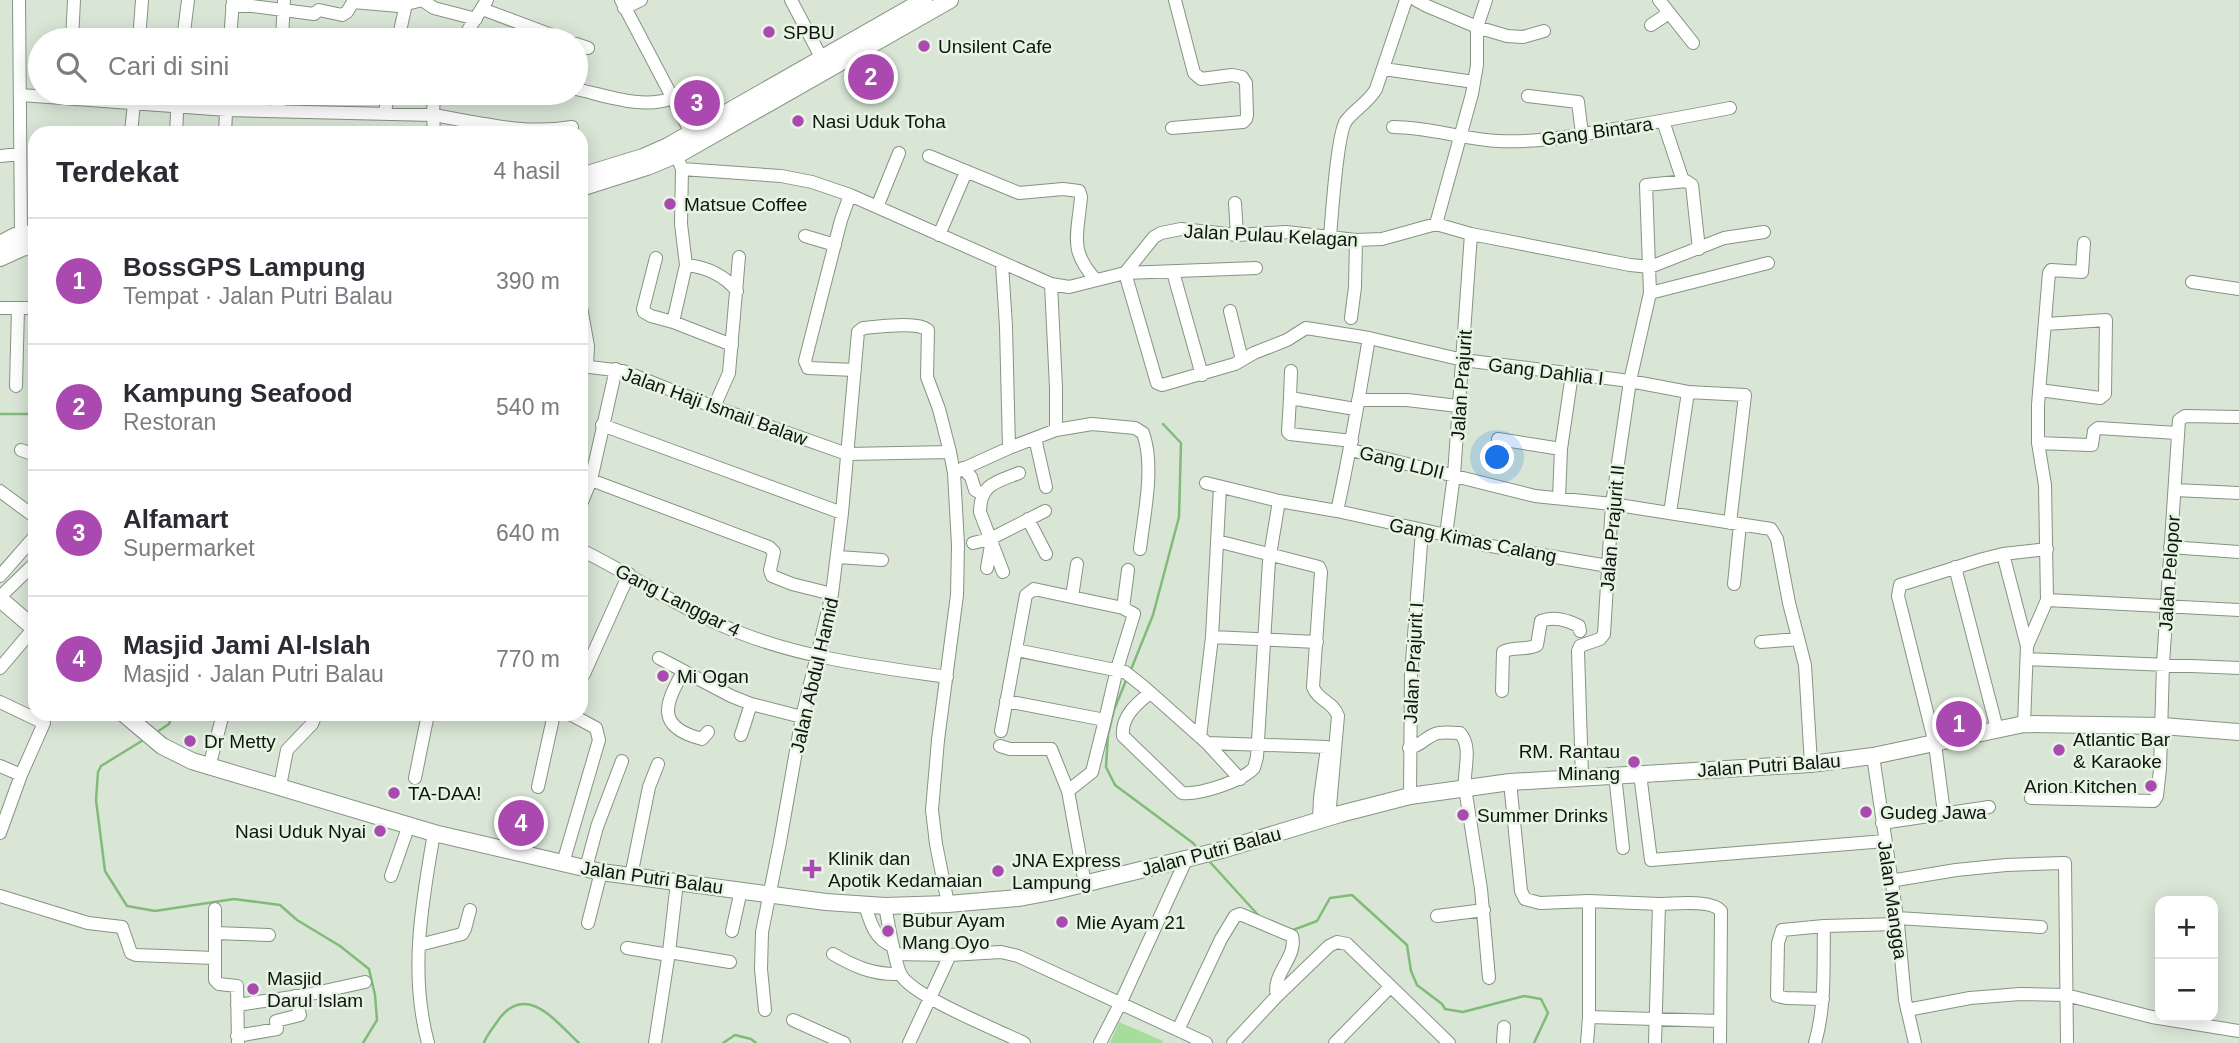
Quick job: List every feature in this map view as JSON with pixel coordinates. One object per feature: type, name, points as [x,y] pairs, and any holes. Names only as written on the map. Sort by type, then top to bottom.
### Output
[{"type":"main road","points":[[588,186],[647,167],[679,162],[924,5],[950,0]]},
{"type":"main road","points":[[588,174],[643,157],[822,59],[907,17]]},
{"type":"main road","points":[[0,244],[28,233]]},
{"type":"main road","points":[[0,258],[28,247]]},
{"type":"main road","points":[[0,598],[28,622]]},
{"type":"main road","name":"Jalan Putri Balau","points":[[131,721],[174,754],[209,767],[434,832],[594,870],[886,906],[1019,898],[1193,858],[1410,796],[1510,782],[1811,764],[1873,756],[2024,724],[2162,726],[2239,732]]},
{"type":"street","points":[[19,0],[20,154],[28,233]]},
{"type":"street","points":[[73,28],[74,0]]},
{"type":"street","points":[[140,28],[142,0]]},
{"type":"street","points":[[184,28],[188,0]]},
{"type":"street","points":[[231,28],[233,3],[252,6],[284,5],[314,13],[319,10],[342,15],[347,12],[352,2],[399,6],[422,0],[434,8],[482,9],[533,28]]},
{"type":"street","points":[[641,0],[622,4],[691,133]]},
{"type":"street","points":[[791,0],[822,59]]},
{"type":"street","points":[[1172,128],[1243,122],[1246,119],[1246,83],[1242,77],[1196,77],[1175,0]]},
{"type":"street","points":[[1330,236],[1344,123],[1373,95],[1406,0]]},
{"type":"street","points":[[1416,0],[1477,27],[1507,36],[1522,37],[1544,31]]},
{"type":"street","points":[[1436,225],[1462,138],[1475,82],[1477,27],[1486,0]]},
{"type":"street","points":[[1659,0],[1693,43]]},
{"type":"street","points":[[401,28],[406,4]]},
{"type":"street","points":[[283,28],[284,5]]},
{"type":"street","points":[[470,28],[482,9]]},
{"type":"street","points":[[1651,24],[1669,13]]},
{"type":"street","points":[[1384,69],[1475,82]]},
{"type":"street","points":[[588,91],[639,101],[663,102],[672,98]]},
{"type":"street","points":[[21,95],[28,95]]},
{"type":"street","points":[[1528,96],[1578,102],[1582,134]]},
{"type":"street","points":[[132,126],[134,105]]},
{"type":"street","points":[[166,105],[227,110],[433,115],[491,126]]},
{"type":"street","points":[[226,126],[227,105]]},
{"type":"street","points":[[278,105],[278,111]]},
{"type":"street","points":[[385,113],[386,105]]},
{"type":"street","points":[[434,105],[434,126]]},
{"type":"street","points":[[176,126],[177,107]]},
{"type":"street","name":"Gang Bintara","points":[[1392,127],[1432,129],[1462,138],[1529,140],[1582,134],[1730,108]]},
{"type":"street","points":[[1663,121],[1682,181],[1692,185],[1699,249]]},
{"type":"street","points":[[877,207],[900,153]]},
{"type":"street","points":[[0,156],[20,154]]},
{"type":"street","points":[[929,156],[1019,193],[1063,189],[1079,191],[1081,197],[1076,246],[1082,265],[1096,280]]},
{"type":"street","points":[[673,321],[686,265],[681,224],[679,162],[812,182],[850,195],[1051,284],[1069,287],[1144,271],[1256,268]]},
{"type":"street","points":[[939,235],[967,172]]},
{"type":"street","name":"Jalan Prajurit II","points":[[1580,638],[1600,639],[1604,634],[1612,504],[1630,382],[1650,293],[1645,187],[1648,184],[1682,181]]},
{"type":"street","points":[[850,195],[805,365],[808,368],[855,370]]},
{"type":"street","points":[[1235,203],[1237,235]]},
{"type":"street","name":"Jalan Pulau Kelagan","points":[[1125,273],[1154,237],[1181,229],[1237,235],[1286,232],[1356,240],[1382,239],[1436,225],[1650,267],[1724,238],[1764,232]]},
{"type":"street","name":"Jalan Prajurit","points":[[1446,535],[1454,475],[1471,234]]},
{"type":"street","points":[[805,236],[835,245]]},
{"type":"street","points":[[1351,318],[1356,240]]},
{"type":"street","points":[[2027,652],[2047,600],[2045,485],[2038,443],[2039,390],[2049,272],[2082,272],[2084,243]]},
{"type":"street","points":[[714,407],[729,373],[739,257]]},
{"type":"street","points":[[656,258],[644,313],[673,321],[732,345]]},
{"type":"street","points":[[1650,293],[1768,263]]},
{"type":"street","points":[[1002,264],[1009,448]]},
{"type":"street","points":[[686,265],[698,266],[728,279],[737,291]]},
{"type":"street","points":[[1173,272],[1202,375]]},
{"type":"street","name":"Gang Dahlia I","points":[[1125,273],[1157,383],[1162,385],[1202,375],[1242,360],[1287,340],[1303,328],[1369,338],[1463,360],[1688,392],[1746,397],[1734,476],[1735,523]]},
{"type":"street","points":[[2192,282],[2239,289]]},
{"type":"street","points":[[1051,284],[1056,430]]},
{"type":"street","points":[[0,308],[28,308]]},
{"type":"street","points":[[16,386],[18,308]]},
{"type":"street","points":[[1230,311],[1242,360]]},
{"type":"street","points":[[2039,390],[2100,398],[2105,394],[2106,320],[2046,324]]},
{"type":"street","points":[[848,454],[858,332],[863,328],[905,325],[925,327],[928,330],[926,377],[939,409],[963,491],[979,492],[1018,473]]},
{"type":"street","points":[[1337,511],[1369,338]]},
{"type":"street","name":"Jalan Haji Ismail Balaw","points":[[588,366],[616,369],[848,454],[950,452]]},
{"type":"street","points":[[588,486],[616,369]]},
{"type":"street","points":[[1291,371],[1290,398],[1357,405],[1407,400],[1458,407]]},
{"type":"street","points":[[1559,498],[1561,449],[1572,374]]},
{"type":"street","points":[[1670,513],[1688,392]]},
{"type":"street","name":"Gang LDII","points":[[1290,398],[1290,434],[1351,445],[1535,496],[1612,504],[1767,528],[1775,532],[1798,639]]},
{"type":"street","points":[[2038,443],[2089,446],[2092,444],[2094,431],[2098,428],[2178,426],[2185,416],[2239,417]]},
{"type":"street","points":[[957,476],[1009,448],[1056,430],[1093,424],[1135,428],[1143,433],[1147,459],[1140,549]]},
{"type":"street","points":[[602,425],[842,513]]},
{"type":"street","name":"Jalan Pelopor","points":[[2031,798],[2154,801],[2159,785],[2163,664],[2178,426]]},
{"type":"street","points":[[1035,438],[1046,487]]},
{"type":"street","points":[[1498,439],[1561,449]]},
{"type":"street","points":[[21,450],[28,452]]},
{"type":"street","name":"Jalan Abdul Hamid","points":[[765,1010],[761,969],[762,932],[802,717],[832,594],[848,454]]},
{"type":"street","points":[[957,476],[971,477],[979,492],[980,512],[1003,572]]},
{"type":"street","points":[[948,904],[932,810],[957,595],[957,476]]},
{"type":"street","points":[[591,480],[769,547],[774,552],[770,570],[772,576],[832,594]]},
{"type":"street","name":"Gang Kimas Calang","points":[[1206,483],[1485,545],[1608,566]]},
{"type":"street","points":[[1204,740],[1220,487]]},
{"type":"street","points":[[2175,490],[2239,493]]},
{"type":"street","points":[[0,491],[28,512]]},
{"type":"street","points":[[1147,690],[1122,725],[1123,736],[1185,794],[1240,779],[1254,768],[1270,554],[1279,501]]},
{"type":"street","points":[[973,544],[991,542],[1045,511]]},
{"type":"street","points":[[1028,519],[1046,554]]},
{"type":"street","points":[[1734,584],[1735,523]]},
{"type":"street","name":"Jalan Prajurit I","points":[[1410,796],[1411,675],[1422,531]]},
{"type":"street","points":[[1217,541],[1320,566],[1313,687],[1319,697],[1334,706],[1338,716],[1324,819]]},
{"type":"street","points":[[987,568],[991,542]]},
{"type":"street","points":[[0,576],[28,544]]},
{"type":"street","points":[[2170,547],[2239,552]]},
{"type":"street","points":[[1944,813],[1935,744],[1898,590],[1900,585],[1955,567],[2003,554],[2047,549]]},
{"type":"street","name":"Gang Langgar 4","points":[[588,553],[742,634],[818,657],[947,677]]},
{"type":"street","points":[[2003,554],[2027,652],[2024,724]]},
{"type":"street","points":[[838,557],[882,559]]},
{"type":"street","points":[[1072,597],[1077,564]]},
{"type":"street","points":[[1955,567],[1997,729]]},
{"type":"street","points":[[0,598],[28,570]]},
{"type":"street","points":[[1123,608],[1128,570]]},
{"type":"street","points":[[588,657],[628,574]]},
{"type":"street","points":[[1001,731],[1028,592],[1034,589],[1131,611],[1135,616],[1092,772],[1068,791]]},
{"type":"street","points":[[2047,600],[2239,610]]},
{"type":"street","points":[[1502,691],[1503,652],[1507,649],[1529,649],[1537,645],[1541,621],[1548,618],[1570,621],[1579,626],[1583,777]]},
{"type":"street","points":[[0,668],[28,636]]},
{"type":"street","points":[[1212,637],[1317,642]]},
{"type":"street","points":[[1761,642],[1798,639],[1805,665],[1811,764]]},
{"type":"street","points":[[1016,650],[1121,670],[1204,740],[1240,779]]},
{"type":"street","points":[[2027,652],[2239,668]]},
{"type":"street","points":[[659,659],[731,696],[802,717]]},
{"type":"street","points":[[683,671],[669,697],[668,715],[675,726],[693,736],[702,738],[708,732]]},
{"type":"street","points":[[1006,701],[1105,720]]},
{"type":"street","points":[[0,702],[28,715]]},
{"type":"street","points":[[741,735],[751,704]]},
{"type":"street","points":[[1324,819],[1320,798],[1330,716],[1334,706]]},
{"type":"street","points":[[0,832],[44,723],[40,721]]},
{"type":"street","points":[[209,767],[221,721]]},
{"type":"street","points":[[280,786],[287,750],[313,721]]},
{"type":"street","points":[[415,778],[427,721]]},
{"type":"street","points":[[538,787],[552,721]]},
{"type":"street","points":[[563,863],[599,740],[596,728],[583,721]]},
{"type":"street","points":[[1409,748],[1424,743],[1438,733],[1460,733],[1464,738],[1467,761],[1465,788],[1484,909],[1489,978]]},
{"type":"street","points":[[1204,740],[1327,747]]},
{"type":"street","points":[[1000,746],[1010,749],[1051,749],[1068,791],[1085,884]]},
{"type":"street","name":"Jalan Mangga","points":[[1873,756],[1907,1010],[1914,1043]]},
{"type":"street","points":[[588,923],[597,827],[622,761]]},
{"type":"street","points":[[631,876],[649,787],[658,764]]},
{"type":"street","points":[[0,766],[21,775]]},
{"type":"street","points":[[1640,774],[1651,860],[1885,841]]},
{"type":"street","points":[[1615,775],[1623,848]]},
{"type":"street","points":[[1510,782],[1521,891],[1525,899],[1540,903],[1589,901],[1707,904],[1718,907],[1721,911],[1720,1043]]},
{"type":"street","points":[[1882,822],[1989,807]]},
{"type":"street","points":[[391,876],[409,825]]},
{"type":"street","points":[[428,1043],[420,999],[419,945],[421,906],[434,832]]},
{"type":"street","points":[[1100,1043],[1193,858]]},
{"type":"street","points":[[1891,881],[1956,870],[2065,863],[2067,1043]]},
{"type":"street","points":[[655,1043],[677,882]]},
{"type":"street","points":[[732,931],[741,890]]},
{"type":"street","points":[[0,896],[88,923],[123,929],[131,953],[136,956],[215,958]]},
{"type":"street","points":[[1587,1043],[1589,901]]},
{"type":"street","points":[[1655,1043],[1659,904]]},
{"type":"street","points":[[865,905],[870,923],[880,938],[895,950],[950,955],[1001,952],[1018,956],[1206,1043]]},
{"type":"street","points":[[886,906],[900,974],[911,986],[930,998],[1024,1043]]},
{"type":"street","points":[[215,909],[215,980],[219,984],[236,986],[238,1040],[277,1029],[276,1021],[300,1015],[295,996]]},
{"type":"street","points":[[1437,916],[1484,909]]},
{"type":"street","points":[[419,945],[462,934],[470,910]]},
{"type":"street","points":[[1178,1030],[1221,939],[1235,916],[1240,914],[1292,936],[1293,946],[1277,979],[1277,996]]},
{"type":"street","points":[[1823,999],[1778,997],[1777,976],[1782,930],[1897,921],[2041,927]]},
{"type":"street","points":[[1815,1043],[1823,999],[1824,926]]},
{"type":"street","points":[[215,933],[269,936]]},
{"type":"street","points":[[1233,1043],[1277,996],[1329,946],[1337,942],[1347,944],[1441,1041]]},
{"type":"street","points":[[627,948],[730,962]]},
{"type":"street","points":[[832,954],[874,973],[900,974]]},
{"type":"street","points":[[909,1043],[950,955]]},
{"type":"street","points":[[237,1005],[365,982]]},
{"type":"street","points":[[1335,1043],[1390,986]]},
{"type":"street","points":[[1907,1010],[1970,998],[2020,994],[2066,995],[2152,1017],[2239,1031]]},
{"type":"street","points":[[1588,1017],[1720,1021]]},
{"type":"street","points":[[793,1020],[828,1040],[844,1043]]},
{"type":"street","points":[[1503,1043],[1504,1027]]},
{"type":"green space","points":[[1119,1022],[1163,1041],[1110,1043]]},
{"type":"waterway","points":[[0,414],[28,414]]},
{"type":"waterway","points":[[1130,672],[1153,615],[1179,517],[1181,443],[1163,424]]},
{"type":"waterway","points":[[1127,678],[1114,710],[1108,735],[1106,767],[1115,785],[1200,851]]},
{"type":"waterway","points":[[154,734],[170,721]]},
{"type":"waterway","points":[[145,739],[101,766],[98,772],[96,800],[105,871],[127,906],[155,911],[234,899],[280,905],[297,920],[340,946],[369,969],[377,1020],[363,1043]]},
{"type":"waterway","points":[[1209,861],[1259,916]]},
{"type":"waterway","points":[[1293,930],[1317,921],[1330,898],[1352,895],[1407,945],[1411,971],[1417,985],[1445,1009],[1463,1012],[1524,996],[1541,999],[1548,1013],[1534,1043]]},
{"type":"waterway","points":[[484,1043],[499,1019],[520,1004],[541,1009],[579,1043]]},
{"type":"waterway","points":[[723,1043],[735,1035],[756,1043]]},
{"type":"place","name":"SPBU","points":[[769,32]]},
{"type":"place","name":"Unsilent Cafe","points":[[924,46]]},
{"type":"place","name":"Kampung Seafood","points":[[871,77]]},
{"type":"place","name":"Alfamart","points":[[697,103]]},
{"type":"place","name":"Nasi Uduk Toha","points":[[798,121]]},
{"type":"place","name":"Matsue Coffee","points":[[670,204]]},
{"type":"place","name":"Mi Ogan","points":[[663,676]]},
{"type":"place","name":"BossGPS Lampung","points":[[1959,724]]},
{"type":"place","name":"Dr Metty","points":[[190,741]]},
{"type":"place","name":"Atlantic Bar & Karaoke","points":[[2059,750]]},
{"type":"place","name":"RM. Rantau Minang","points":[[1634,762]]},
{"type":"place","name":"Arion Kitchen","points":[[2151,786]]},
{"type":"place","name":"TA-DAA!","points":[[394,793]]},
{"type":"place","name":"Gudeg Jawa","points":[[1866,812]]},
{"type":"place","name":"Summer Drinks","points":[[1463,815]]},
{"type":"place","name":"Masjid Jami Al-Islah","points":[[521,823]]},
{"type":"place","name":"Nasi Uduk Nyai","points":[[380,831]]},
{"type":"place","name":"Klinik dan Apotik Kedamaian","points":[[812,869]]},
{"type":"place","name":"JNA Express Lampung","points":[[998,871]]},
{"type":"place","name":"Mie Ayam 21","points":[[1062,922]]},
{"type":"place","name":"Bubur Ayam Mang Oyo","points":[[888,931]]},
{"type":"place","name":"Masjid Darul Islam","points":[[253,989]]}]
